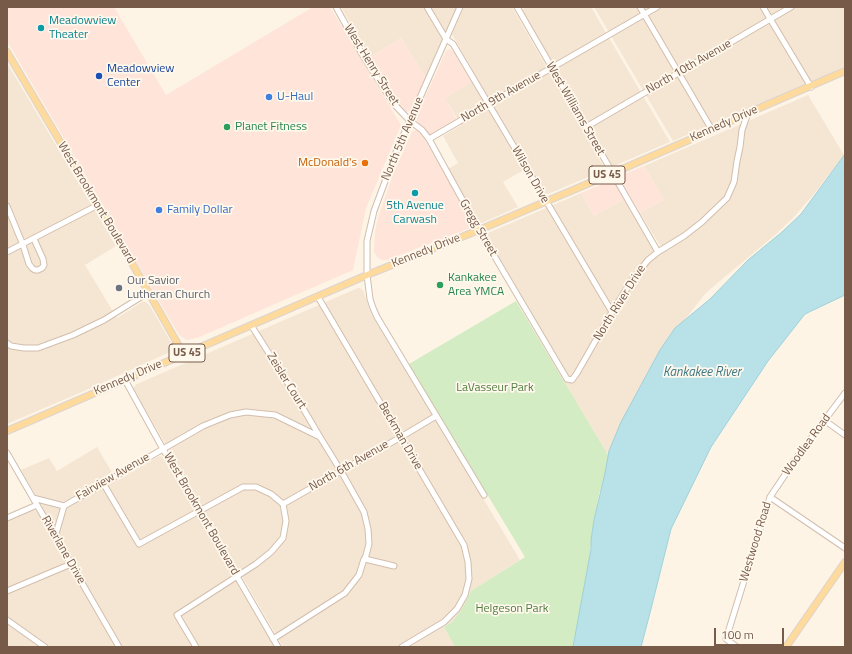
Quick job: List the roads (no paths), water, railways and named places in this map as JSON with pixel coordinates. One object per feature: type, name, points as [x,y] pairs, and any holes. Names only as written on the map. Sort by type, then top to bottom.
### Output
[{"type":"main road","name":"West Brookmont Boulevard","points":[[7,52],[149,292],[184,355]]},
{"type":"main road","name":"Kennedy Drive","points":[[7,431],[367,275],[480,230],[613,173],[845,71]]},
{"type":"main road","points":[[786,647],[845,562]]},
{"type":"street","name":"West Henry Street","points":[[336,7],[362,54],[393,103],[410,121]]},
{"type":"street","name":"Wilson Drive","points":[[427,7],[446,39],[453,44],[612,312]]},
{"type":"street","name":"North 5th Avenue","points":[[460,7],[396,152],[374,211],[367,241],[367,275],[370,299],[373,308],[484,495]]},
{"type":"street","name":"West Williams Street","points":[[518,7],[658,252]]},
{"type":"street","points":[[640,7],[712,130]]},
{"type":"street","name":"North 9th Avenue","points":[[429,139],[657,7]]},
{"type":"street","points":[[763,7],[811,87]]},
{"type":"street","name":"North 10th Avenue","points":[[586,127],[791,7]]},
{"type":"street","name":"North River Drive","points":[[567,379],[572,380],[577,374],[612,312],[636,274],[648,260],[684,236],[728,198],[734,182],[742,130],[748,113]]},
{"type":"street","name":"Gregg Street","points":[[410,121],[422,130],[429,139],[567,379]]},
{"type":"street","points":[[7,252],[98,205]]},
{"type":"street","points":[[7,206],[29,264],[35,270],[38,270],[42,268],[44,264],[34,239]]},
{"type":"street","points":[[7,343],[11,346],[38,348],[73,335],[104,320],[149,292]]},
{"type":"street","name":"Beckman Drive","points":[[318,297],[464,545],[468,562],[469,579],[465,595],[457,609],[444,622],[402,647]]},
{"type":"street","name":"Zeisler Court","points":[[251,325],[341,471],[364,512],[368,529],[369,544],[365,559],[359,574],[345,593],[274,639]]},
{"type":"street","name":"West Brookmont Boulevard","points":[[125,380],[163,449],[278,647]]},
{"type":"street","name":"Woodlea Road","points":[[770,497],[797,457],[845,393]]},
{"type":"street","name":"Fairview Avenue","points":[[55,537],[64,506],[203,426],[230,415],[246,412],[275,415],[320,437]]},
{"type":"street","name":"North 6th Avenue","points":[[283,504],[436,416]]},
{"type":"street","points":[[824,420],[845,435]]},
{"type":"street","name":"Riverlane Drive","points":[[7,453],[119,647]]},
{"type":"street","points":[[104,483],[139,544],[200,512],[243,487],[256,487],[272,494],[283,504],[286,521],[283,538],[271,552],[256,564],[236,575],[177,615],[196,647]]},
{"type":"street","name":"Westwood Road","points":[[737,647],[726,639],[770,497],[845,548]]},
{"type":"street","name":"Fairview Avenue","points":[[33,498],[64,506]]},
{"type":"street","points":[[7,518],[36,505]]},
{"type":"street","points":[[365,559],[394,566]]},
{"type":"street","points":[[7,591],[71,564]]},
{"type":"street","points":[[7,620],[45,647]]},
{"type":"water","name":"Kankakee River","points":[[845,154],[845,295],[805,314],[768,361],[711,447],[671,529],[641,647],[573,647],[591,549],[594,520],[609,451],[621,422],[660,350],[675,328],[710,299],[748,260],[801,214]]},
{"type":"place","name":"Meadowview Theater","points":[[41,28]]},
{"type":"place","name":"Meadowview Center","points":[[99,76]]},
{"type":"place","name":"U-Haul","points":[[269,97]]},
{"type":"place","name":"Planet Fitness","points":[[227,127]]},
{"type":"place","name":"McDonald's","points":[[365,163]]},
{"type":"place","name":"5th Avenue Carwash","points":[[415,193]]},
{"type":"place","name":"Family Dollar","points":[[159,210]]},
{"type":"place","name":"Kankakee Area YMCA","points":[[440,285]]},
{"type":"place","name":"Our Savior Lutheran Church","points":[[119,288]]},
{"type":"park label","name":"LaVasseur Park","points":[[495,388]]},
{"type":"park label","name":"Helgeson Park","points":[[512,609]]}]
